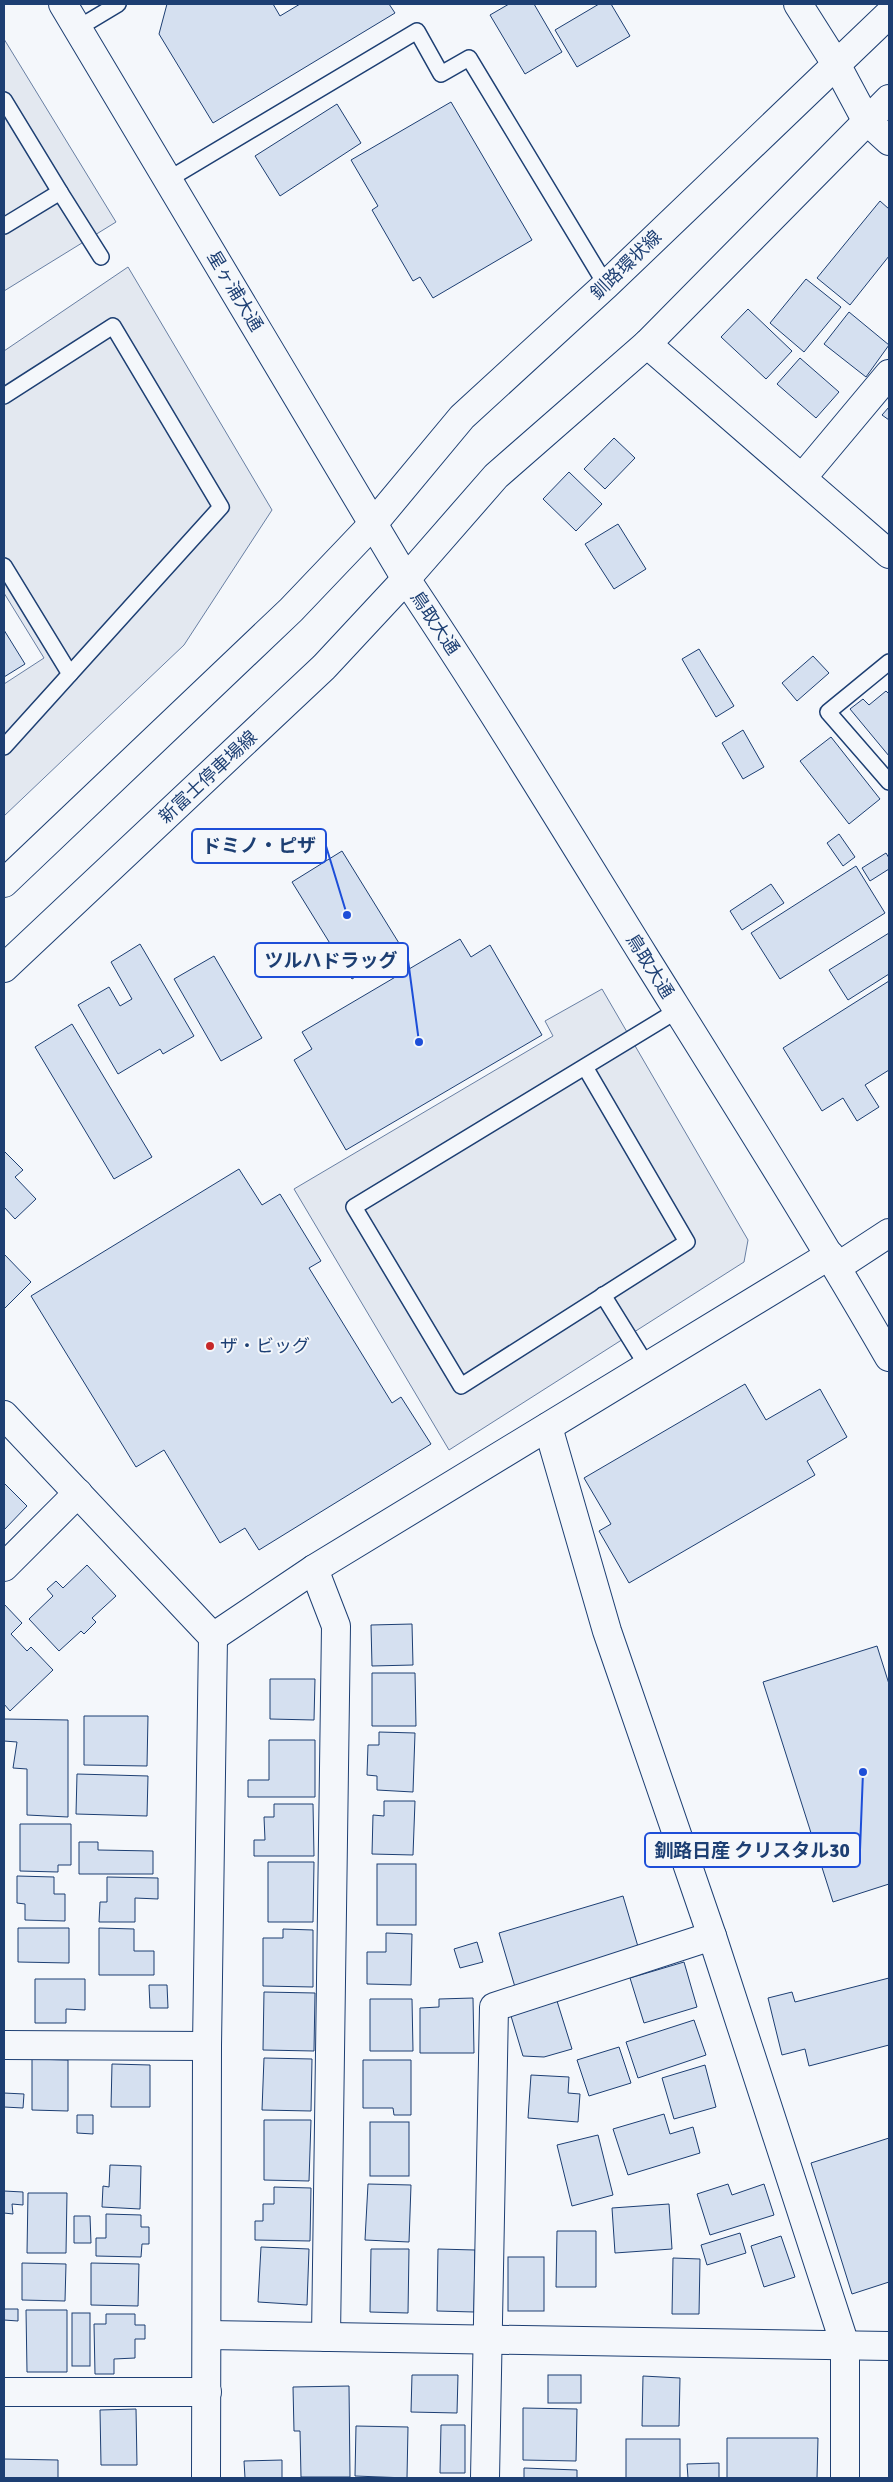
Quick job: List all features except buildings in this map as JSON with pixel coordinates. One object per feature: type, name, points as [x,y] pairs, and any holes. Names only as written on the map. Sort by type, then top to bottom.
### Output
[{"type":"main road","name":"星ヶ浦大通","points":[[63,4],[406,579]]},
{"type":"main road","points":[[798,4],[836,64],[866,120],[889,141]]},
{"type":"main road","name":"釧路環状線","points":[[373,524],[462,417],[606,285],[889,14]]},
{"type":"main road","points":[[406,579],[496,476],[647,344],[889,98]]},
{"type":"main road","points":[[647,344],[889,554]]},
{"type":"main road","points":[[802,478],[889,374]]},
{"type":"main road","points":[[4,883],[291,610],[373,524]]},
{"type":"main road","name":"新富士停車場線","points":[[4,968],[324,667],[406,579]]},
{"type":"main road","name":"鳥取大通","points":[[406,579],[460,660],[834,1261],[889,1357]]},
{"type":"main road","points":[[213,1637],[314,1569],[647,1366],[834,1261],[889,1233]]},
{"type":"main road","points":[[4,1415],[213,1637],[207,2046],[206,2478]]},
{"type":"main road","points":[[548,1427],[607,1630],[712,1936],[845,2345],[845,2478]]},
{"type":"main road","points":[[4,1567],[78,1493]]},
{"type":"main road","points":[[314,1569],[336,1626],[326,2337]]},
{"type":"main road","points":[[485,2478],[494,2007],[712,1936]]},
{"type":"main road","points":[[4,2045],[207,2046]]},
{"type":"main road","points":[[207,2335],[889,2346]]},
{"type":"main road","points":[[4,2392],[207,2392]]},
{"type":"lane","points":[[78,28],[118,4]]},
{"type":"lane","points":[[169,179],[417,31],[441,74],[469,58],[606,285]]},
{"type":"lane","points":[[4,100],[101,257]]},
{"type":"lane","points":[[4,226],[60,192]]},
{"type":"lane","points":[[4,396],[112,326],[222,507],[4,747]]},
{"type":"lane","points":[[4,566],[70,674]]},
{"type":"lane","points":[[889,662],[828,712],[889,782]]},
{"type":"lane","points":[[585,1067],[687,1242],[461,1386],[354,1207],[678,1010]]},
{"type":"lane","points":[[603,1295],[647,1366]]},
{"type":"shaded area","points":[[4,39],[116,222],[4,291]]},
{"type":"shaded area","points":[[128,267],[272,510],[184,645],[4,816],[4,684],[44,658],[4,593],[4,351]]},
{"type":"shaded area","points":[[602,989],[748,1240],[744,1262],[449,1450],[294,1189],[553,1036],[545,1021]]},
{"type":"place","name":"ドミノ・ピザ","points":[[347,915]]},
{"type":"place","name":"ツルハドラッグ","points":[[419,1042]]},
{"type":"place","name":"ザ・ビッグ","points":[[210,1346]]},
{"type":"place","name":"釧路日産 クリスタル30","points":[[863,1772]]}]
